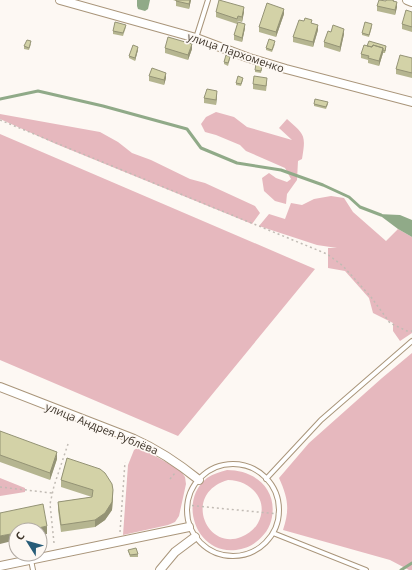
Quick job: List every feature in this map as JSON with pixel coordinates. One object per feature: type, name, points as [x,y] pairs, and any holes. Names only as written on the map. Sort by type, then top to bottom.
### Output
[{"type":"street","name":"улица Пархоменко","points":[[60,0],[196,38],[264,62],[412,102]]},
{"type":"street","points":[[407,0],[412,2]]},
{"type":"street","name":"улица Андрея Рублёва","points":[[0,388],[152,447],[167,456],[199,480]]},
{"type":"street","points":[[48,556],[189,527]]},
{"type":"street","points":[[160,570],[175,552],[194,537]]},
{"type":"street","points":[[0,566],[21,562]]},
{"type":"lane","points":[[196,38],[208,0]]},
{"type":"lane","points":[[266,479],[321,420],[412,341]]},
{"type":"lane","points":[[236,464],[247,466],[258,471],[266,479],[275,491],[279,505],[278,520],[273,533],[263,545],[250,553],[235,556],[220,555],[206,548],[194,537],[189,527],[187,505],[190,494],[195,484],[199,480],[213,469],[224,465],[236,464]]},
{"type":"lane","points":[[273,533],[366,570]]},
{"type":"path","points":[[0,120],[327,254],[343,266],[371,297],[390,323],[412,332]]},
{"type":"path","points":[[54,543],[50,504],[69,441]]},
{"type":"path","points":[[119,530],[125,462]]},
{"type":"path","points":[[170,479],[178,468]]},
{"type":"path","points":[[0,487],[52,494]]},
{"type":"path","points":[[187,505],[278,514]]},
{"type":"shaded area","points":[[137,0],[150,0],[148,9],[145,11],[138,9]]},
{"type":"shaded area","points":[[216,112],[234,117],[247,127],[292,140],[279,128],[287,119],[301,132],[304,140],[302,159],[298,161],[297,180],[287,194],[286,204],[275,201],[264,191],[262,178],[269,173],[276,178],[287,182],[291,179],[285,168],[246,151],[240,145],[205,132],[201,124],[206,117]]},
{"type":"shaded area","points":[[0,114],[100,132],[118,142],[132,153],[151,160],[190,179],[205,183],[255,206],[260,213],[252,224],[56,144],[0,119]]},
{"type":"shaded area","points":[[0,134],[315,269],[178,436],[0,360]]},
{"type":"shaded area","points":[[331,196],[344,198],[353,212],[386,241],[398,229],[412,237],[412,333],[400,341],[393,331],[393,323],[373,313],[369,298],[345,271],[328,268],[328,248],[337,248],[317,245],[259,226],[269,214],[285,219],[291,203],[302,205],[314,199]]},
{"type":"shaded area","points":[[378,214],[400,215],[412,220],[412,237],[398,229]]},
{"type":"shaded area","points":[[412,353],[412,570],[409,570],[390,560],[283,530],[287,516],[287,504],[279,478],[309,443]]},
{"type":"shaded area","points":[[139,447],[180,470],[185,477],[186,484],[179,516],[175,522],[168,525],[123,535],[128,465],[134,450]]},
{"type":"shaded area","points":[[227,470],[246,473],[262,483],[271,497],[273,507],[271,521],[264,534],[259,540],[246,548],[239,550],[222,549],[211,544],[202,536],[196,525],[193,513],[193,500],[198,488],[207,478]],"holes":[[[228,480],[236,481],[251,488],[256,493],[262,507],[258,523],[251,532],[241,537],[229,539],[218,536],[209,529],[204,519],[203,507],[206,496],[214,487]]]},
{"type":"shaded area","points":[[0,478],[25,488],[25,492],[0,496]]},
{"type":"building","points":[[176,0],[190,0],[189,4]]},
{"type":"building","points":[[219,0],[244,7],[242,17],[238,16],[237,19],[216,12]]},
{"type":"building","points":[[379,0],[393,0],[397,2],[395,10],[377,6]]},
{"type":"building","points":[[267,3],[284,9],[276,32],[259,27]]},
{"type":"building","points":[[406,10],[412,12],[412,27],[402,24]]},
{"type":"building","points":[[305,18],[312,20],[311,23],[318,25],[313,42],[293,37],[299,20],[304,21]]},
{"type":"building","points":[[115,22],[126,25],[123,33],[113,31]]},
{"type":"building","points":[[238,22],[245,24],[242,38],[234,35]]},
{"type":"building","points":[[365,22],[372,24],[369,35],[362,33]]},
{"type":"building","points":[[333,25],[344,29],[340,47],[324,42],[328,31],[331,32]]},
{"type":"building","points":[[168,37],[192,44],[188,55],[165,48]]},
{"type":"building","points":[[269,39],[275,41],[272,50],[266,48]]},
{"type":"building","points":[[27,40],[31,41],[29,48],[24,46]]},
{"type":"building","points":[[369,41],[386,46],[385,51],[383,48],[373,45],[372,47],[367,46]]},
{"type":"building","points":[[133,45],[138,47],[135,58],[129,56]]},
{"type":"building","points":[[364,45],[372,47],[373,45],[383,48],[379,61],[361,54]]},
{"type":"building","points":[[226,55],[230,57],[228,63],[224,62]]},
{"type":"building","points":[[400,55],[412,58],[412,73],[396,69]]},
{"type":"building","points":[[256,64],[262,65],[261,71],[255,70]]},
{"type":"building","points":[[152,68],[166,73],[164,80],[149,76]]},
{"type":"building","points":[[238,76],[243,78],[241,84],[236,83]]},
{"type":"building","points":[[254,76],[267,78],[266,86],[253,84]]},
{"type":"building","points":[[207,89],[217,91],[216,100],[204,98]]},
{"type":"building","points":[[315,99],[328,102],[326,107],[314,104]]},
{"type":"building","points":[[0,431],[57,452],[50,473],[0,455]]},
{"type":"building","points":[[67,458],[100,469],[105,473],[112,484],[112,502],[105,513],[95,520],[61,525],[58,502],[92,497],[93,490],[61,480]]},
{"type":"building","points":[[43,504],[46,522],[8,522],[8,534],[0,536],[0,513]]},
{"type":"building","points":[[136,548],[138,554],[130,555],[128,550]]},
{"type":"waterway","points":[[0,99],[38,91],[103,106],[187,129],[201,148],[237,163],[281,170],[323,185],[349,197],[360,207],[381,215]]},
{"type":"waterway","points":[[401,570],[412,563]]}]
